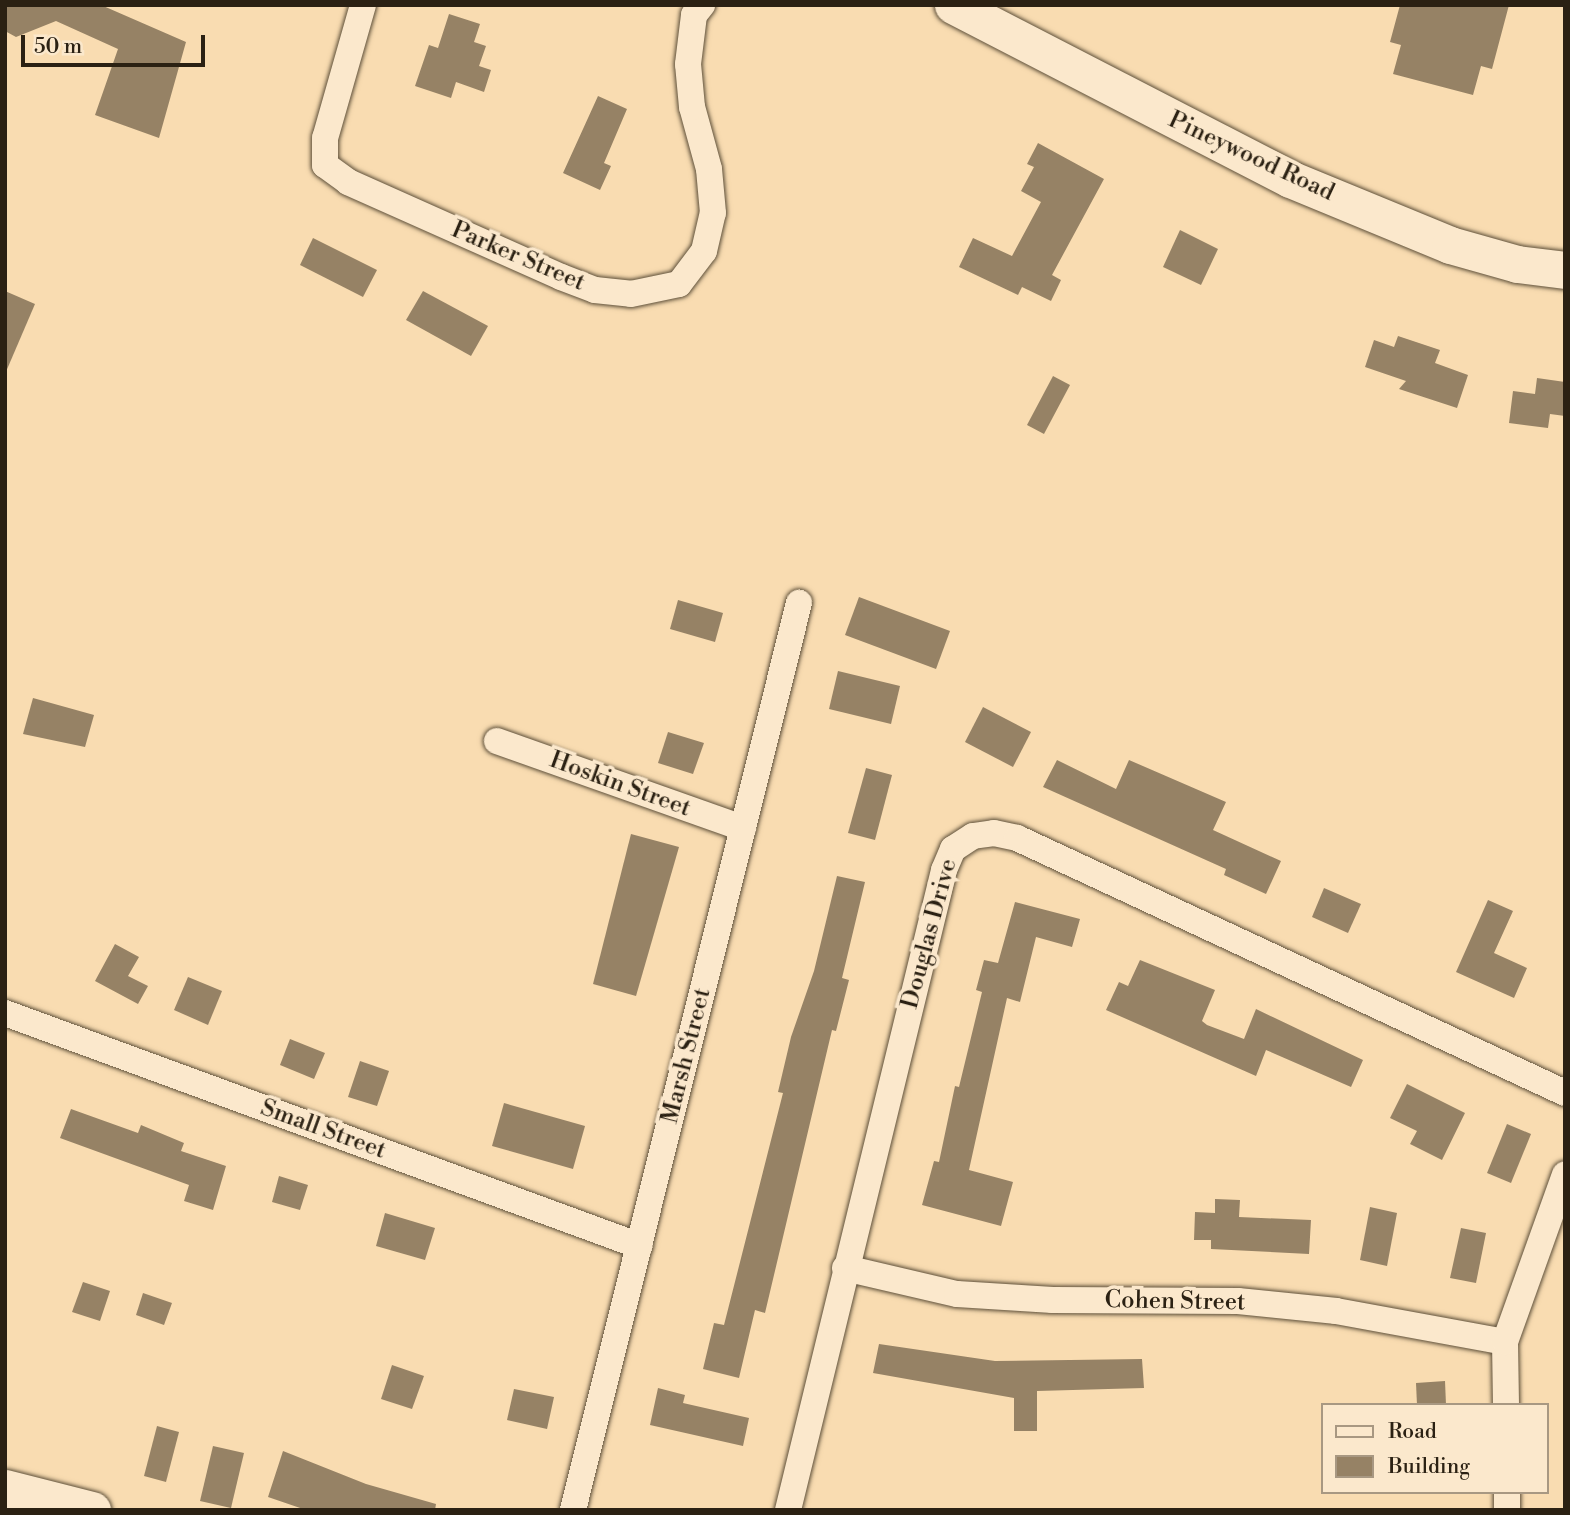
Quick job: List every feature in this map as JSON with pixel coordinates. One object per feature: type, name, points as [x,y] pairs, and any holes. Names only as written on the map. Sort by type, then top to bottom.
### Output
[{"type":"street","name":"Parker Street","points":[[363,5],[325,138],[325,165],[348,182],[561,277],[595,290],[631,294],[679,284],[704,251],[713,213],[710,180],[692,107],[688,64],[694,15],[702,5]]},
{"type":"street","name":"Pineywood Road","points":[[953,5],[1290,179],[1450,245],[1517,264],[1565,270]]},
{"type":"street","name":"Marsh Street","points":[[573,1510],[799,603]]},
{"type":"street","name":"Hoskin Street","points":[[497,741],[743,828]]},
{"type":"street","name":"Douglas Drive","points":[[788,1510],[944,870],[953,849],[973,836],[994,833],[1017,838],[1565,1093]]},
{"type":"street","name":"Small Street","points":[[5,1013],[640,1246]]},
{"type":"street","points":[[1506,1403],[1505,1342],[1565,1174]]},
{"type":"street","name":"Cohen Street","points":[[845,1268],[957,1294],[1080,1301],[1238,1301],[1336,1311],[1505,1342]]},
{"type":"street","points":[[5,1488],[81,1508]]},
{"type":"building","points":[[5,5],[101,5],[186,42],[159,138],[95,115],[118,49],[56,21],[16,37],[5,31]]},
{"type":"building","points":[[1400,5],[1509,5],[1492,69],[1481,66],[1473,95],[1393,74],[1401,45],[1390,42]]},
{"type":"building","points":[[449,14],[480,24],[474,42],[486,46],[479,66],[491,70],[484,92],[456,82],[451,98],[415,86],[429,45],[438,48]]},
{"type":"building","points":[[598,96],[627,109],[604,163],[611,166],[600,190],[563,173]]},
{"type":"building","points":[[1038,143],[1104,179],[1052,275],[1061,280],[1051,301],[1022,287],[1018,295],[959,267],[973,238],[1012,256],[1041,202],[1021,191],[1034,167],[1027,164]]},
{"type":"building","points":[[1180,230],[1218,249],[1201,285],[1163,267]]},
{"type":"building","points":[[313,238],[377,270],[363,297],[300,265]]},
{"type":"building","points":[[5,291],[35,304],[5,374]]},
{"type":"building","points":[[423,291],[488,326],[471,356],[406,320]]},
{"type":"building","points":[[1398,336],[1440,350],[1435,363],[1468,375],[1457,408],[1399,389],[1406,381],[1365,367],[1374,340],[1394,347]]},
{"type":"building","points":[[1053,376],[1070,385],[1044,434],[1027,425]]},
{"type":"building","points":[[1537,378],[1565,382],[1565,416],[1550,414],[1548,428],[1509,423],[1513,391],[1535,394]]},
{"type":"building","points":[[859,597],[950,631],[936,669],[845,635]]},
{"type":"building","points":[[678,600],[723,613],[715,642],[670,629]]},
{"type":"building","points":[[838,671],[900,686],[891,724],[829,709]]},
{"type":"building","points":[[33,698],[94,715],[85,747],[23,734]]},
{"type":"building","points":[[983,707],[1031,732],[1013,767],[965,742]]},
{"type":"building","points":[[668,732],[704,743],[693,774],[658,763]]},
{"type":"building","points":[[1057,760],[1116,789],[1129,760],[1226,802],[1213,830],[1281,861],[1266,894],[1224,875],[1226,869],[1043,787]]},
{"type":"building","points":[[866,768],[892,775],[875,840],[848,833]]},
{"type":"building","points":[[631,834],[679,847],[636,996],[593,984]]},
{"type":"building","points":[[837,876],[865,882],[842,978],[849,980],[836,1031],[832,1030],[765,1313],[755,1310],[739,1378],[703,1369],[714,1323],[724,1325],[783,1093],[778,1092],[791,1037],[814,971]]},
{"type":"building","points":[[1324,888],[1361,904],[1348,933],[1312,917]]},
{"type":"building","points":[[1488,900],[1513,911],[1494,953],[1527,968],[1514,998],[1456,972]]},
{"type":"building","points":[[1015,902],[1080,919],[1072,947],[1036,937],[1020,1002],[1007,998],[969,1170],[1013,1182],[1001,1226],[922,1205],[934,1161],[939,1162],[955,1086],[959,1087],[982,992],[976,990],[984,960],[998,963]]},
{"type":"building","points":[[115,944],[139,957],[128,976],[148,986],[138,1004],[95,981]]},
{"type":"building","points":[[1140,960],[1215,990],[1202,1021],[1207,1025],[1244,1039],[1256,1009],[1363,1060],[1351,1087],[1266,1050],[1256,1076],[1106,1010],[1119,982],[1128,986]]},
{"type":"building","points":[[188,977],[222,991],[208,1025],[174,1010]]},
{"type":"building","points":[[290,1039],[325,1053],[314,1079],[280,1065]]},
{"type":"building","points":[[360,1061],[389,1071],[377,1106],[348,1097]]},
{"type":"building","points":[[1407,1084],[1465,1113],[1442,1160],[1410,1144],[1417,1131],[1390,1118]]},
{"type":"building","points":[[504,1103],[585,1126],[573,1169],[492,1146]]},
{"type":"building","points":[[71,1109],[138,1133],[141,1125],[184,1143],[181,1151],[226,1166],[213,1210],[184,1201],[189,1185],[60,1138]]},
{"type":"building","points":[[1507,1124],[1531,1134],[1511,1183],[1487,1173]]},
{"type":"building","points":[[279,1176],[308,1185],[300,1210],[272,1202]]},
{"type":"building","points":[[1215,1199],[1240,1200],[1239,1217],[1311,1220],[1309,1254],[1211,1249],[1211,1240],[1194,1240],[1195,1212],[1215,1213]]},
{"type":"building","points":[[1370,1207],[1397,1213],[1387,1266],[1360,1260]]},
{"type":"building","points":[[385,1213],[435,1228],[425,1260],[376,1246]]},
{"type":"building","points":[[1461,1228],[1486,1233],[1476,1283],[1450,1278]]},
{"type":"building","points":[[83,1282],[110,1291],[100,1321],[72,1312]]},
{"type":"building","points":[[143,1293],[172,1303],[164,1325],[136,1315]]},
{"type":"building","points":[[879,1344],[995,1361],[1142,1359],[1144,1388],[1037,1391],[1037,1431],[1014,1431],[1014,1398],[873,1373]]},
{"type":"building","points":[[392,1365],[424,1376],[412,1409],[381,1399]]},
{"type":"building","points":[[1445,1381],[1446,1403],[1417,1403],[1416,1383]]},
{"type":"building","points":[[658,1388],[685,1395],[683,1403],[749,1418],[743,1446],[650,1425]]},
{"type":"building","points":[[514,1389],[554,1397],[547,1429],[507,1420]]},
{"type":"building","points":[[157,1426],[179,1432],[166,1482],[144,1476]]},
{"type":"building","points":[[213,1446],[244,1453],[231,1508],[200,1501]]},
{"type":"building","points":[[283,1451],[366,1484],[436,1504],[435,1510],[306,1510],[268,1497]]}]
